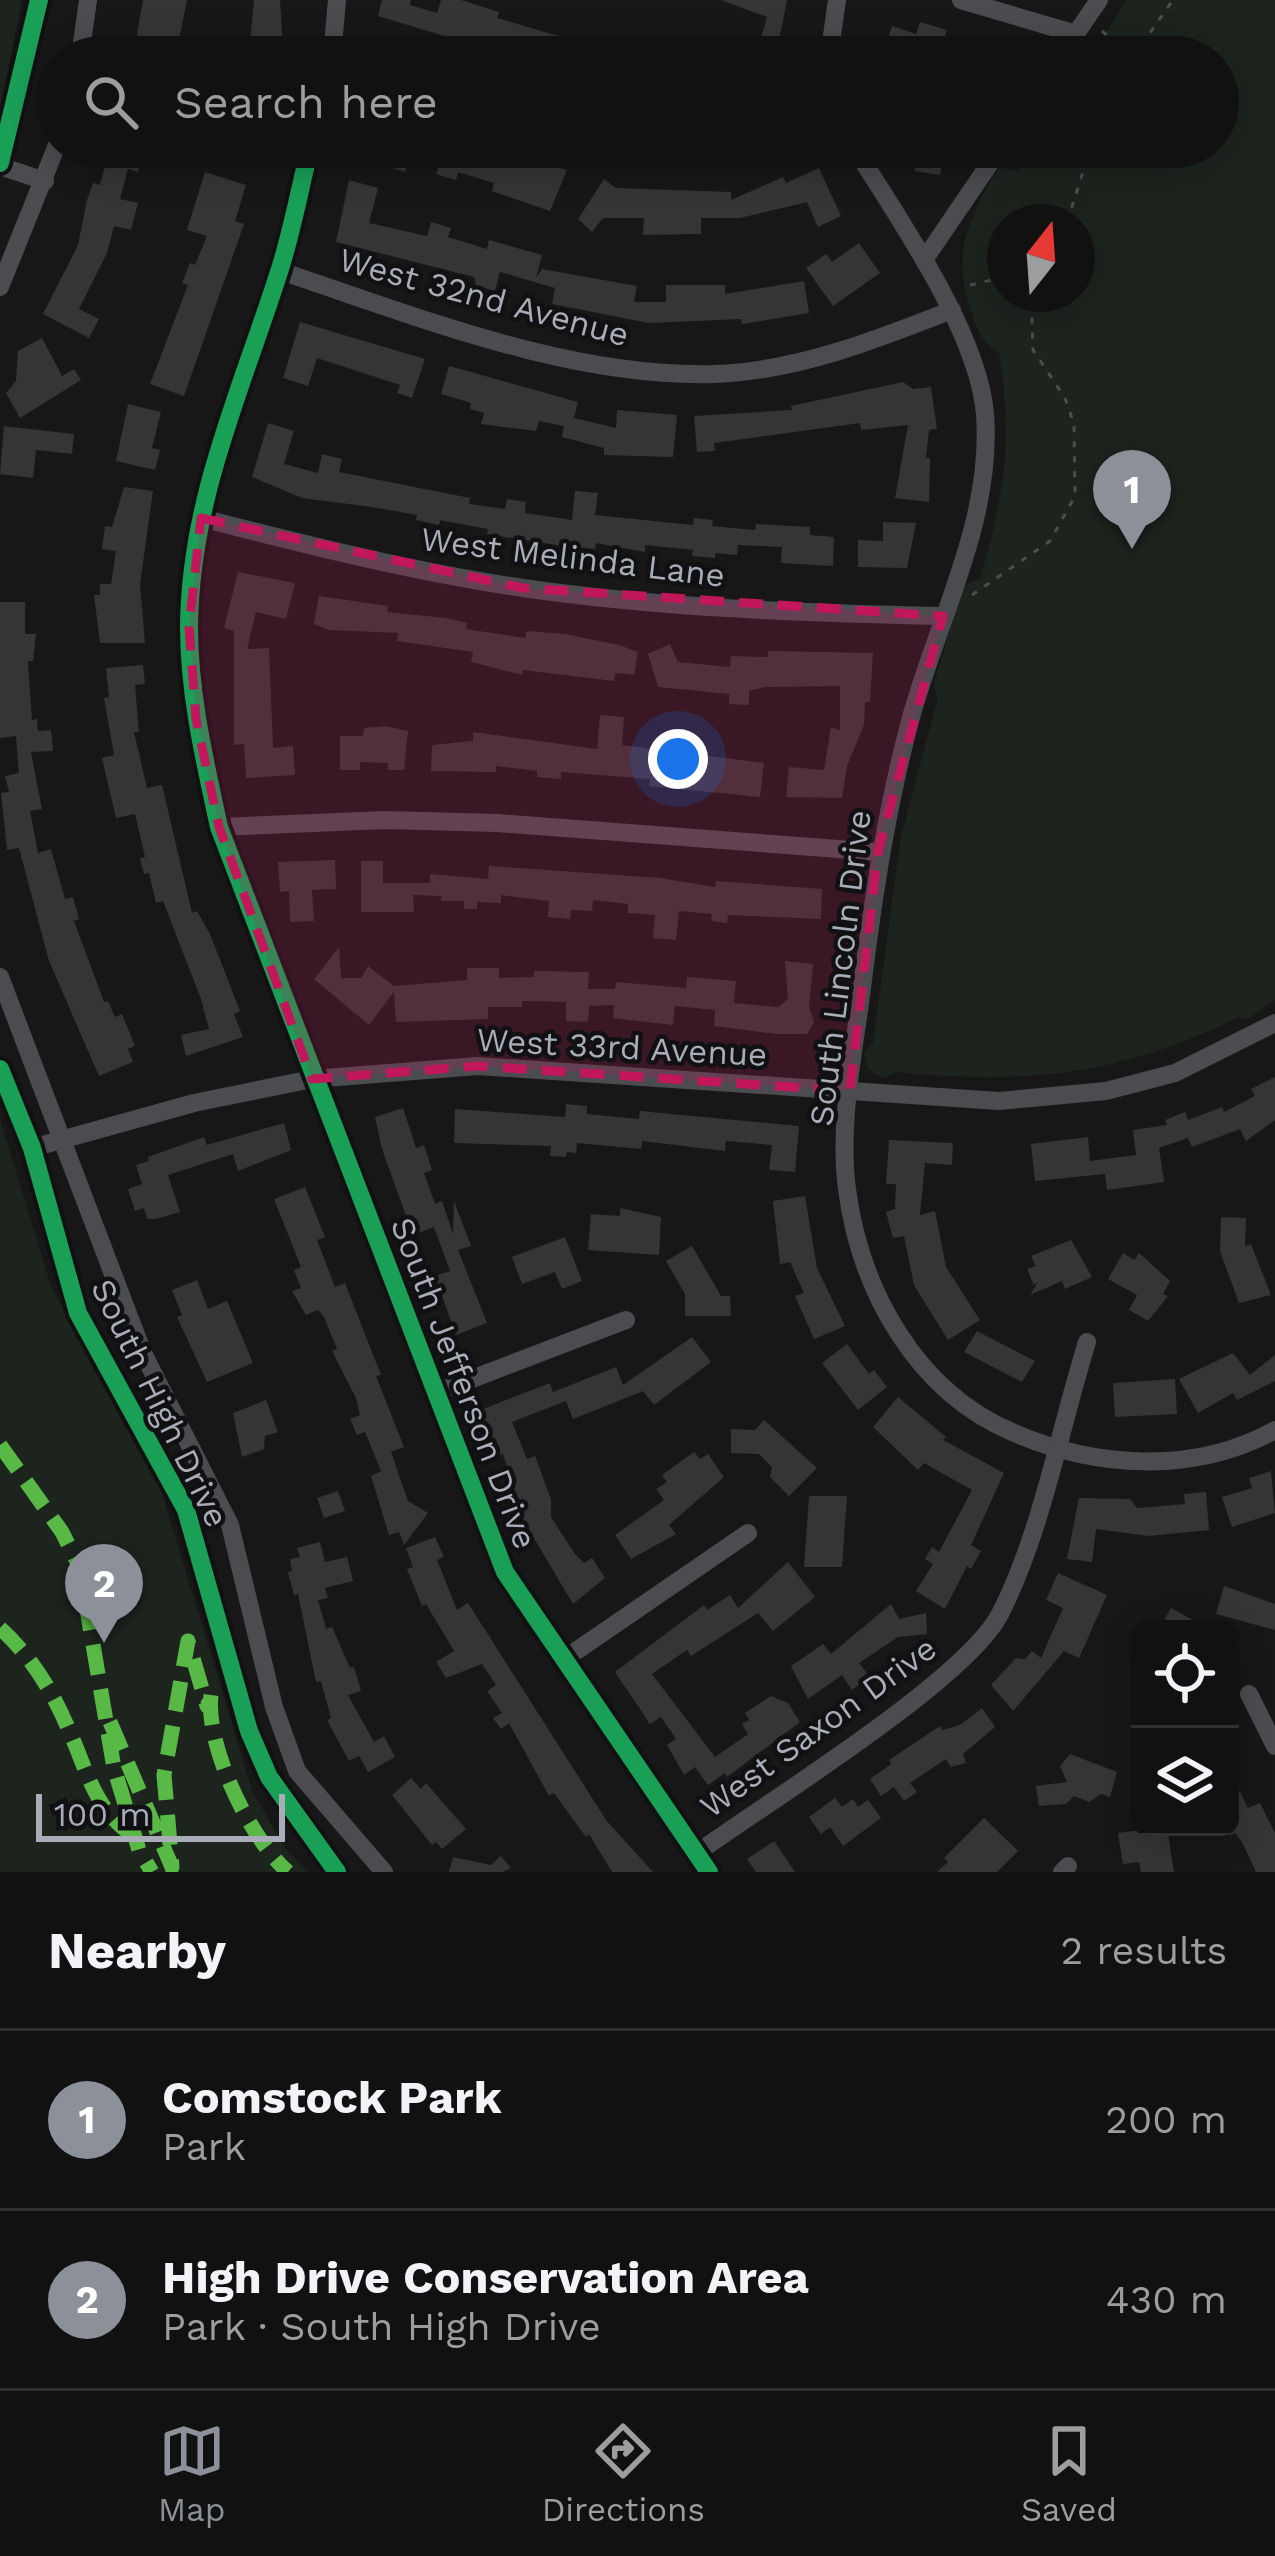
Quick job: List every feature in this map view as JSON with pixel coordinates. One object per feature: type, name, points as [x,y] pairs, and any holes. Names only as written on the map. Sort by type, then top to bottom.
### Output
[{"type":"main road","points":[[0,164],[39,0]]},
{"type":"main road","name":"South High Drive","points":[[0,1069],[32,1148],[78,1313],[186,1510],[249,1731],[269,1777],[338,1872]]},
{"type":"street","points":[[83,36],[88,0]]},
{"type":"street","points":[[337,0],[337,36]]},
{"type":"street","points":[[832,36],[837,0]]},
{"type":"street","points":[[961,0],[1082,26]]},
{"type":"street","points":[[1075,36],[1099,0]]},
{"type":"street","points":[[0,164],[45,181]]},
{"type":"street","points":[[0,287],[49,168]]},
{"type":"street","name":"South Jefferson Drive","points":[[305,168],[280,271],[214,452],[201,518],[189,627],[196,718],[219,827],[505,1573],[709,1872]]},
{"type":"street","name":"South Lincoln Drive","points":[[867,168],[952,310],[985,412],[981,502],[878,853],[850,1090],[846,1186],[868,1283],[920,1365],[979,1418],[1053,1450],[1136,1463],[1203,1457],[1275,1430]]},
{"type":"street","points":[[924,260],[987,168]]},
{"type":"street","name":"West 32nd Avenue","points":[[280,271],[503,340],[620,369],[717,374],[835,355],[952,310]]},
{"type":"street","name":"West Melinda Lane","points":[[201,518],[360,558],[523,588],[811,614],[944,616]]},
{"type":"street","points":[[219,827],[385,820],[497,823],[878,853]]},
{"type":"street","name":"South High Drive","points":[[0,977],[64,1136],[105,1264],[142,1353],[230,1525],[274,1707],[297,1771],[384,1872]]},
{"type":"street","name":"West 33rd Avenue","points":[[32,1148],[64,1136],[312,1078],[478,1066],[999,1101],[1106,1091],[1174,1073],[1275,1023]]},
{"type":"street","points":[[438,1392],[626,1320]]},
{"type":"street","name":"West Saxon Drive","points":[[697,1853],[949,1673],[998,1619],[1021,1565],[1087,1342]]},
{"type":"street","points":[[563,1660],[748,1534]]},
{"type":"street","points":[[1249,1694],[1275,1747]]},
{"type":"path","points":[[1147,36],[1173,0]]},
{"type":"path","points":[[1082,26],[1099,36]]},
{"type":"path","points":[[1073,204],[1084,168]]},
{"type":"path","points":[[970,285],[987,282]]},
{"type":"path","points":[[969,601],[1050,541],[1076,496],[1074,424],[1065,398],[1033,350],[1030,312]]},
{"type":"path","points":[[165,1872],[172,1867]]},
{"type":"highlighted area","points":[[201,518],[523,588],[943,616],[878,852],[850,1091],[478,1066],[312,1079],[219,827],[196,719],[189,627]]},
{"type":"shaded area","points":[[0,0],[22,0],[0,108]]},
{"type":"shaded area","points":[[1127,0],[1275,0],[1275,1000],[1248,1019],[1238,1017],[1195,1037],[1112,1064],[1029,1076],[895,1072],[883,1078],[868,1069],[864,1052],[873,1043],[901,836],[938,697],[933,687],[963,587],[980,578],[1004,467],[999,353],[987,344],[972,316],[962,269],[972,218],[998,168],[1239,168],[1239,36],[1104,36]]},
{"type":"shaded area","points":[[0,1119],[51,1286],[162,1493],[253,1793],[287,1850],[309,1872],[0,1872]]},
{"type":"building","points":[[143,0],[187,0],[180,36],[137,36]]},
{"type":"building","points":[[254,0],[280,0],[282,36],[251,36]]},
{"type":"building","points":[[382,0],[411,0],[410,5],[437,13],[441,0],[461,0],[499,12],[497,18],[558,36],[444,36],[378,16]]},
{"type":"building","points":[[721,0],[787,0],[780,36],[761,36],[767,17]]},
{"type":"building","points":[[920,22],[947,30],[945,36],[889,36],[892,26],[916,34]]},
{"type":"building","points":[[104,168],[139,168],[138,172],[128,169],[120,199],[138,203],[131,230],[114,226],[107,253],[79,309],[99,319],[89,338],[43,314],[78,245],[93,183],[100,185]]},
{"type":"building","points":[[438,168],[567,170],[550,211],[492,191],[494,183],[458,172],[456,180],[436,174]]},
{"type":"building","points":[[819,168],[841,216],[818,227],[807,202],[740,218],[701,218],[701,234],[643,235],[644,218],[603,218],[592,232],[578,219],[604,179],[616,188],[731,192],[731,200],[783,177],[786,183]]},
{"type":"building","points":[[916,168],[941,168],[940,175]]},
{"type":"building","points":[[205,172],[246,185],[235,221],[244,224],[184,396],[150,384],[188,285],[182,283],[207,236],[187,230]]},
{"type":"building","points":[[349,180],[378,188],[369,223],[427,236],[431,222],[451,228],[448,237],[487,249],[489,240],[542,255],[536,278],[542,269],[637,286],[634,302],[666,302],[666,285],[725,285],[725,294],[804,281],[809,313],[742,324],[741,319],[649,323],[552,304],[555,288],[500,272],[495,291],[476,285],[474,277],[336,242]]},
{"type":"building","points":[[859,243],[880,273],[833,306],[806,268],[826,254],[832,262]]},
{"type":"building","points":[[300,322],[425,359],[412,398],[397,393],[400,385],[317,358],[308,386],[283,378]]},
{"type":"building","points":[[42,338],[62,376],[74,369],[81,380],[20,418],[6,393],[16,381],[18,351]]},
{"type":"building","points":[[449,366],[578,402],[574,418],[616,428],[617,410],[677,415],[673,457],[604,455],[604,448],[562,437],[564,426],[539,421],[536,431],[481,424],[484,413],[470,409],[471,403],[441,394]]},
{"type":"building","points":[[903,382],[913,389],[931,387],[937,429],[929,430],[929,502],[895,498],[908,425],[861,430],[860,423],[714,443],[715,451],[697,452],[694,416],[792,410],[791,406]]},
{"type":"building","points":[[128,404],[161,412],[152,448],[160,450],[155,470],[116,461]]},
{"type":"building","points":[[268,423],[294,431],[284,464],[318,473],[322,454],[342,459],[339,472],[470,498],[469,504],[505,509],[507,499],[526,502],[525,513],[572,520],[575,491],[598,493],[595,515],[693,525],[694,518],[713,520],[712,526],[755,530],[756,524],[810,527],[810,535],[834,537],[833,566],[781,563],[782,547],[738,545],[737,555],[715,553],[715,558],[692,556],[693,550],[645,545],[645,552],[596,543],[595,549],[556,545],[487,534],[488,529],[440,520],[439,525],[416,520],[417,515],[302,498],[252,477]]},
{"type":"building","points":[[4,426],[74,434],[72,454],[36,450],[33,478],[0,474]]},
{"type":"building","points":[[124,487],[153,491],[140,584],[145,643],[100,643],[94,595],[100,595],[100,584],[111,584],[116,551],[102,549],[105,526],[112,527]]},
{"type":"building","points":[[883,522],[916,523],[907,568],[858,567],[858,540],[883,541]]},
{"type":"building","points":[[238,572],[295,583],[286,619],[256,612],[247,649],[269,648],[273,748],[293,746],[295,775],[246,778],[244,744],[234,745],[234,631],[224,628]]},
{"type":"building","points":[[319,596],[388,606],[387,612],[446,618],[467,623],[466,629],[525,638],[527,631],[565,634],[619,645],[638,652],[634,675],[615,673],[614,681],[523,670],[522,675],[471,662],[473,652],[397,641],[398,633],[329,630],[314,624]]},
{"type":"building","points":[[0,602],[25,602],[25,634],[36,634],[33,661],[28,661],[32,720],[37,719],[38,731],[51,730],[53,751],[31,752],[42,809],[30,811],[38,853],[51,849],[65,899],[73,897],[79,919],[74,921],[104,1002],[108,1001],[115,1017],[122,1014],[135,1046],[128,1049],[133,1062],[99,1076],[49,961],[19,848],[7,850],[1,793],[9,792],[5,776],[19,773],[16,736],[0,738]]},
{"type":"building","points":[[670,644],[678,662],[730,667],[731,656],[768,657],[768,651],[873,653],[870,702],[865,702],[864,725],[847,766],[842,798],[786,797],[789,767],[824,770],[831,727],[840,730],[840,686],[765,687],[749,691],[749,705],[729,704],[729,694],[658,687],[648,654]]},
{"type":"building","points":[[143,665],[145,684],[135,685],[139,732],[134,732],[147,788],[162,785],[192,913],[197,911],[210,934],[240,1011],[234,1014],[243,1037],[186,1056],[181,1035],[209,1029],[201,999],[163,901],[156,903],[149,873],[144,874],[135,814],[116,818],[102,758],[114,755],[104,698],[109,697],[106,668]]},
{"type":"building","points":[[600,715],[624,717],[622,745],[764,763],[760,797],[649,786],[650,779],[561,772],[561,779],[537,777],[537,771],[496,766],[496,772],[431,771],[432,745],[473,741],[473,732],[597,749]]},
{"type":"building","points":[[364,728],[408,731],[404,770],[388,770],[388,763],[360,762],[360,770],[340,770],[340,736],[363,736]]},
{"type":"building","points":[[335,860],[336,889],[312,890],[314,921],[290,922],[289,891],[280,892],[278,862]]},
{"type":"building","points":[[361,861],[383,861],[383,883],[430,883],[430,874],[488,879],[489,866],[660,878],[715,887],[716,881],[822,889],[821,919],[728,915],[727,923],[711,921],[712,914],[679,911],[676,940],[653,938],[655,915],[628,913],[628,904],[593,900],[592,911],[571,910],[570,919],[548,917],[549,901],[501,895],[501,903],[477,902],[477,909],[464,909],[464,901],[413,895],[414,912],[361,912]]},
{"type":"building","points":[[339,947],[341,978],[361,978],[368,966],[394,986],[467,980],[467,968],[499,968],[499,978],[534,977],[534,971],[589,972],[588,989],[615,989],[616,982],[686,988],[687,977],[736,981],[734,1003],[778,1007],[788,999],[785,961],[813,964],[809,1007],[814,1022],[807,1034],[776,1034],[714,1026],[715,1010],[675,1006],[673,1025],[613,1018],[614,1005],[589,1006],[588,1022],[566,1021],[566,1002],[522,1001],[522,1007],[488,1007],[488,1019],[396,1022],[394,992],[369,1025],[314,979]]},
{"type":"building","points":[[1275,1077],[1275,1120],[1246,1141],[1240,1129],[1192,1147],[1188,1138],[1159,1148],[1164,1182],[1107,1190],[1105,1174],[1035,1181],[1031,1144],[1088,1137],[1090,1161],[1136,1155],[1133,1130],[1167,1125],[1165,1120],[1185,1112],[1188,1120],[1222,1107],[1224,1112],[1255,1096],[1251,1089]]},
{"type":"building","points":[[566,1104],[587,1106],[587,1114],[639,1119],[640,1111],[799,1126],[795,1172],[769,1170],[772,1145],[726,1141],[725,1151],[642,1141],[641,1149],[577,1143],[576,1153],[567,1152],[566,1157],[550,1156],[551,1146],[454,1143],[455,1109],[565,1117]]},
{"type":"building","points":[[403,1108],[416,1148],[424,1145],[432,1170],[424,1173],[435,1204],[442,1201],[453,1234],[454,1201],[471,1246],[458,1250],[487,1323],[456,1335],[435,1276],[450,1271],[434,1227],[413,1235],[382,1149],[375,1117]]},
{"type":"building","points":[[284,1123],[291,1150],[238,1171],[233,1154],[168,1175],[180,1212],[147,1219],[144,1208],[135,1211],[128,1189],[142,1184],[136,1165],[149,1161],[148,1157],[204,1137],[207,1145]]},
{"type":"building","points":[[889,1140],[953,1143],[952,1165],[925,1163],[920,1215],[935,1211],[946,1267],[980,1320],[948,1340],[914,1285],[904,1236],[893,1238],[886,1212],[895,1209],[896,1184],[886,1184]]},
{"type":"building","points":[[305,1187],[325,1237],[317,1240],[335,1287],[345,1283],[381,1375],[376,1376],[404,1447],[391,1452],[408,1501],[428,1513],[404,1545],[399,1532],[389,1535],[371,1476],[381,1471],[365,1432],[357,1435],[350,1419],[360,1415],[356,1398],[332,1351],[337,1349],[324,1317],[318,1310],[306,1315],[292,1291],[301,1288],[294,1270],[301,1267],[274,1199]]},
{"type":"building","points":[[805,1196],[817,1268],[845,1326],[814,1339],[795,1296],[804,1293],[790,1262],[780,1264],[773,1201]]},
{"type":"building","points":[[620,1208],[661,1217],[659,1255],[588,1250],[591,1214],[620,1216]]},
{"type":"building","points":[[1221,1217],[1246,1218],[1245,1246],[1251,1244],[1271,1295],[1239,1303],[1220,1251]]},
{"type":"building","points":[[565,1237],[582,1281],[562,1289],[555,1272],[522,1284],[512,1257]]},
{"type":"building","points":[[1071,1240],[1092,1277],[1065,1289],[1062,1281],[1030,1295],[1038,1282],[1034,1285],[1027,1269],[1036,1266],[1031,1256]]},
{"type":"building","points":[[692,1246],[721,1296],[730,1296],[731,1316],[685,1316],[685,1294],[666,1261]]},
{"type":"building","points":[[1123,1253],[1134,1260],[1139,1253],[1170,1281],[1163,1294],[1168,1296],[1148,1321],[1129,1310],[1137,1295],[1108,1279]]},
{"type":"building","points":[[197,1280],[208,1309],[227,1301],[253,1363],[207,1382],[177,1317],[182,1315],[172,1290]]},
{"type":"building","points":[[977,1331],[1035,1361],[1022,1382],[964,1352]]},
{"type":"building","points":[[692,1337],[711,1362],[654,1405],[643,1391],[573,1419],[566,1401],[512,1422],[527,1459],[535,1456],[551,1499],[551,1517],[575,1554],[584,1563],[592,1558],[605,1578],[573,1604],[525,1523],[503,1454],[496,1456],[478,1411],[550,1383],[553,1392],[616,1367],[623,1385]]},
{"type":"building","points":[[847,1344],[869,1374],[874,1370],[887,1387],[858,1410],[822,1363]]},
{"type":"building","points":[[1233,1353],[1250,1375],[1275,1355],[1275,1381],[1237,1400],[1233,1393],[1198,1413],[1179,1379]]},
{"type":"building","points":[[1175,1379],[1177,1414],[1115,1417],[1113,1383]]},
{"type":"building","points":[[898,1397],[946,1437],[943,1440],[1004,1473],[971,1545],[981,1551],[971,1569],[967,1566],[945,1609],[916,1591],[933,1564],[925,1559],[932,1547],[939,1552],[972,1490],[924,1463],[918,1470],[873,1427]]},
{"type":"building","points":[[266,1400],[278,1432],[265,1436],[264,1449],[242,1457],[233,1413]]},
{"type":"building","points":[[764,1420],[817,1468],[789,1496],[770,1477],[772,1467],[759,1454],[731,1453],[731,1429],[755,1430]]},
{"type":"building","points":[[694,1452],[700,1459],[708,1454],[724,1477],[669,1525],[676,1534],[631,1559],[615,1535],[664,1500],[656,1489],[667,1482],[662,1475]]},
{"type":"building","points":[[1271,1471],[1275,1513],[1232,1527],[1222,1497],[1252,1488],[1249,1478]]},
{"type":"building","points":[[338,1491],[345,1511],[324,1518],[317,1498]]},
{"type":"building","points":[[1206,1492],[1209,1530],[1149,1536],[1096,1529],[1092,1562],[1067,1559],[1079,1498],[1130,1499],[1137,1508],[1185,1504],[1184,1494]]},
{"type":"building","points":[[809,1496],[847,1496],[842,1567],[804,1567]]},
{"type":"building","points":[[435,1537],[444,1557],[437,1560],[457,1610],[468,1603],[606,1820],[653,1872],[612,1872],[589,1834],[586,1837],[554,1793],[549,1796],[509,1723],[501,1729],[493,1718],[502,1713],[487,1691],[496,1685],[482,1664],[446,1678],[436,1662],[454,1651],[426,1604],[422,1606],[407,1569],[413,1567],[406,1548]]},
{"type":"building","points":[[320,1542],[325,1562],[347,1557],[353,1581],[325,1588],[328,1598],[318,1600],[326,1629],[332,1627],[350,1668],[354,1667],[361,1691],[348,1695],[374,1742],[384,1736],[395,1757],[368,1772],[359,1756],[349,1761],[327,1720],[331,1718],[321,1681],[316,1682],[298,1594],[294,1595],[288,1572],[292,1571],[290,1559],[300,1557],[297,1548]]},
{"type":"building","points":[[788,1562],[815,1597],[773,1631],[758,1613],[691,1656],[687,1650],[652,1674],[715,1757],[748,1734],[742,1724],[749,1720],[745,1713],[771,1696],[788,1703],[800,1722],[727,1777],[725,1773],[708,1785],[695,1767],[684,1775],[667,1745],[676,1739],[661,1717],[650,1724],[615,1672],[704,1605],[707,1610],[730,1595],[738,1608]]},
{"type":"building","points":[[1058,1573],[1107,1595],[1079,1658],[1064,1651],[1013,1711],[991,1685],[1016,1658],[1025,1659],[1032,1651],[1041,1658],[1063,1608],[1046,1600]]},
{"type":"building","points":[[1224,1586],[1275,1604],[1275,1630],[1239,1620],[1216,1614]]},
{"type":"building","points":[[891,1604],[899,1619],[926,1613],[927,1634],[898,1637],[859,1663],[870,1677],[852,1690],[842,1675],[808,1699],[791,1666],[823,1644],[831,1654]]},
{"type":"building","points":[[1171,1608],[1193,1620],[1164,1620]]},
{"type":"building","points":[[982,1708],[995,1727],[963,1754],[966,1763],[951,1767],[946,1759],[910,1783],[917,1792],[904,1801],[894,1787],[881,1796],[870,1779],[891,1764],[889,1760],[940,1726],[942,1730],[960,1725]]},
{"type":"building","points":[[1070,1754],[1117,1772],[1110,1797],[1101,1794],[1089,1802],[1074,1796],[1066,1804],[1039,1806],[1036,1786],[1067,1782],[1060,1766]]},
{"type":"building","points":[[411,1778],[421,1789],[426,1783],[466,1829],[442,1849],[436,1842],[432,1845],[392,1795]]},
{"type":"building","points":[[1239,1790],[1248,1808],[1260,1803],[1275,1833],[1275,1872],[1256,1872],[1237,1836]]},
{"type":"building","points":[[835,1798],[842,1807],[853,1799],[858,1807],[868,1800],[881,1818],[843,1846],[830,1827],[821,1834],[809,1817]]},
{"type":"building","points":[[984,1818],[1018,1851],[997,1872],[937,1872],[948,1862],[944,1858]]},
{"type":"building","points":[[1118,1833],[1168,1836],[1174,1872],[1141,1872],[1139,1862],[1123,1864]]},
{"type":"building","points":[[774,1841],[795,1872],[756,1872],[747,1859]]},
{"type":"building","points":[[501,1856],[511,1868],[449,1872],[453,1857],[491,1865]]},
{"type":"marked path","points":[[0,1445],[62,1532],[80,1568],[114,1768],[139,1850],[152,1872]]},
{"type":"marked path","points":[[0,1628],[47,1687],[101,1802],[135,1837]]},
{"type":"marked path","points":[[110,1722],[172,1867],[164,1775],[188,1641],[207,1706],[209,1702]]},
{"type":"marked path","points":[[211,1695],[215,1740],[233,1790],[259,1838],[288,1872]]},
{"type":"cycle path","points":[[0,163],[39,0]]},
{"type":"cycle path","points":[[305,168],[284,257],[208,490],[192,580],[192,678],[219,827],[505,1572],[709,1872]]},
{"type":"cycle path","points":[[0,1069],[32,1148],[78,1313],[186,1510],[249,1731],[269,1777],[337,1872]]},
{"type":"place","name":"Comstock Park","points":[[1132,549]]},
{"type":"place","name":"High Drive Conservation Area","points":[[104,1643]]}]
